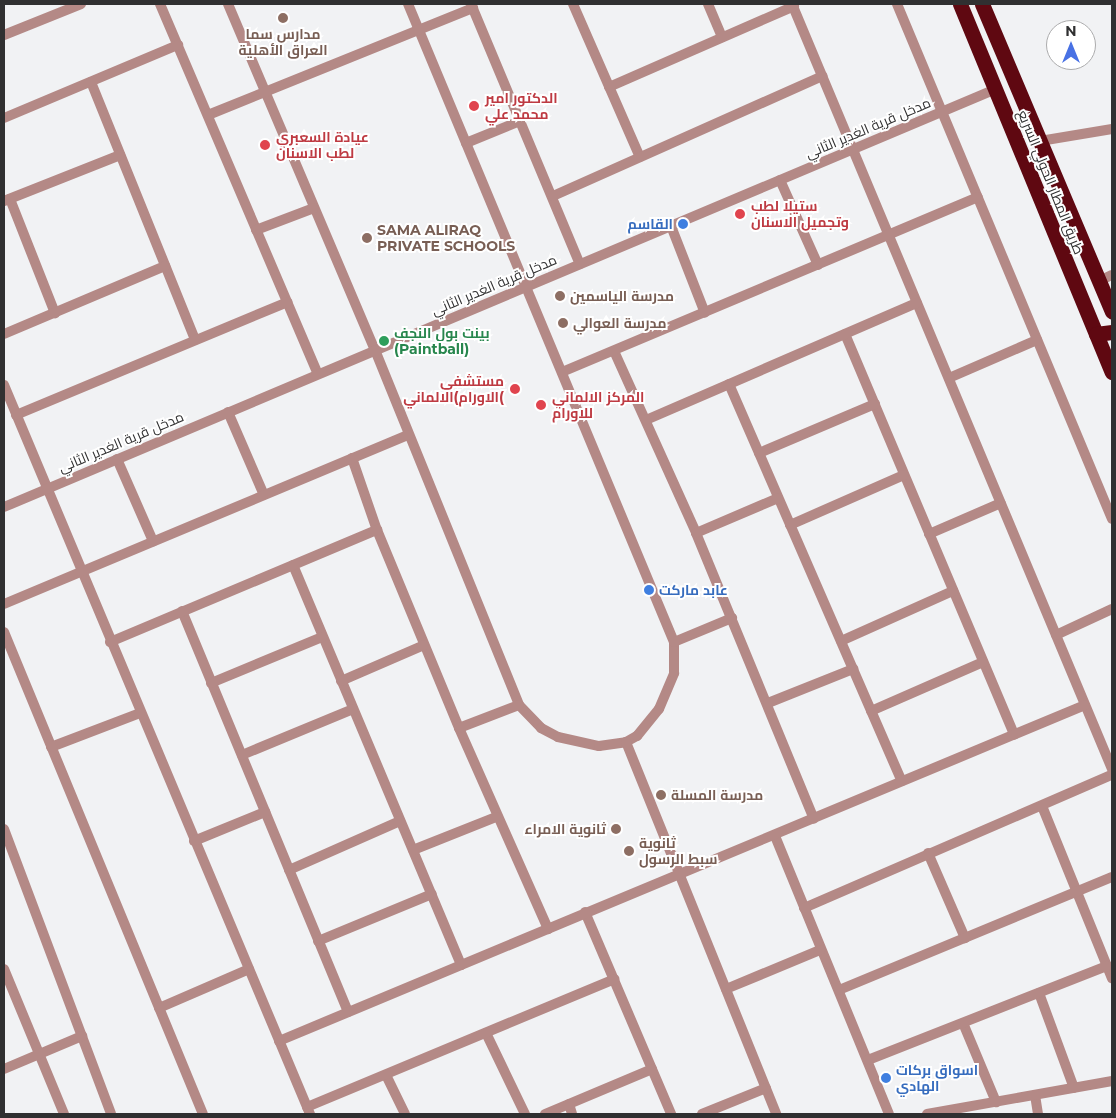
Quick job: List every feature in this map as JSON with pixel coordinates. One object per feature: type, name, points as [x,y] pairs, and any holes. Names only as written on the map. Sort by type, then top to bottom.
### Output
[{"type":"highway","name":"طريق المطار الحولي السريع","points":[[960,4],[1112,372]]},
{"type":"highway","name":"طريق المطار الحولي السريع","points":[[982,4],[1040,140],[1105,278],[1112,312]]},
{"type":"highway","points":[[1096,334],[1112,332]]},
{"type":"street","points":[[4,35],[61,7],[81,4]]},
{"type":"street","points":[[160,4],[318,374]]},
{"type":"street","points":[[228,4],[375,350],[519,705],[541,728],[558,737],[599,746],[626,742],[637,736],[659,709],[674,673],[674,642],[408,4]]},
{"type":"street","points":[[573,4],[640,157]]},
{"type":"street","points":[[708,4],[722,38]]},
{"type":"street","points":[[897,4],[1112,519]]},
{"type":"street","points":[[609,87],[793,5],[1112,769]]},
{"type":"street","points":[[208,115],[419,30],[472,6],[580,264]]},
{"type":"street","points":[[4,118],[178,45]]},
{"type":"street","points":[[553,196],[823,76]]},
{"type":"street","points":[[91,82],[164,266],[196,340]]},
{"type":"street","name":"مدخل قرية الغدير الثاني","points":[[4,507],[996,89]]},
{"type":"street","points":[[466,143],[520,121]]},
{"type":"street","points":[[1040,140],[1112,129]]},
{"type":"street","points":[[55,312],[7,200],[120,155]]},
{"type":"street","points":[[780,180],[818,265]]},
{"type":"street","points":[[562,372],[978,198]]},
{"type":"street","points":[[256,230],[314,208]]},
{"type":"street","points":[[671,226],[705,312]]},
{"type":"street","points":[[4,334],[164,266]]},
{"type":"street","points":[[16,415],[287,302]]},
{"type":"street","points":[[646,420],[917,303]]},
{"type":"street","points":[[845,334],[1014,734]]},
{"type":"street","points":[[949,378],[1038,340]]},
{"type":"street","points":[[614,351],[696,533],[768,703],[814,819]]},
{"type":"street","points":[[729,384],[902,781]]},
{"type":"street","points":[[4,386],[80,572],[308,1111],[386,1075],[614,979]]},
{"type":"street","points":[[759,453],[875,404]]},
{"type":"street","points":[[228,412],[264,495]]},
{"type":"street","points":[[4,604],[408,435]]},
{"type":"street","points":[[352,458],[377,530],[424,645],[496,816],[548,929]]},
{"type":"street","points":[[117,459],[153,541]]},
{"type":"street","points":[[790,525],[904,475]]},
{"type":"street","points":[[696,533],[778,498]]},
{"type":"street","points":[[929,534],[1001,503]]},
{"type":"street","points":[[110,642],[377,530]]},
{"type":"street","points":[[293,566],[461,965]]},
{"type":"street","points":[[841,641],[953,591]]},
{"type":"street","points":[[1056,635],[1112,609]]},
{"type":"street","points":[[182,611],[348,1012]]},
{"type":"street","points":[[674,642],[732,618]]},
{"type":"street","points":[[4,632],[203,1114]]},
{"type":"street","points":[[212,683],[322,637]]},
{"type":"street","points":[[341,681],[424,645]]},
{"type":"street","points":[[871,711],[983,662]]},
{"type":"street","points":[[768,703],[853,669]]},
{"type":"street","points":[[459,728],[519,705]]},
{"type":"street","points":[[279,1041],[679,873],[775,836],[1085,705]]},
{"type":"street","points":[[242,755],[353,708]]},
{"type":"street","points":[[51,747],[140,713]]},
{"type":"street","points":[[626,742],[776,1114]]},
{"type":"street","points":[[804,908],[1112,775]]},
{"type":"street","points":[[1042,806],[1112,978]]},
{"type":"street","points":[[194,841],[265,812]]},
{"type":"street","points":[[413,850],[496,816]]},
{"type":"street","points":[[289,870],[400,821]]},
{"type":"street","points":[[4,829],[111,1114]]},
{"type":"street","points":[[775,836],[820,950],[839,990],[889,1114]]},
{"type":"street","points":[[928,853],[965,938]]},
{"type":"street","points":[[839,990],[1112,877]]},
{"type":"street","points":[[318,942],[432,894]]},
{"type":"street","points":[[585,912],[671,1114]]},
{"type":"street","points":[[726,989],[820,950]]},
{"type":"street","points":[[868,1060],[1107,966]]},
{"type":"street","points":[[4,969],[64,1114]]},
{"type":"street","points":[[159,1008],[249,969]]},
{"type":"street","points":[[1039,993],[1074,1088]]},
{"type":"street","points":[[963,1022],[996,1102]]},
{"type":"street","points":[[486,1033],[525,1114]]},
{"type":"street","points":[[4,1069],[82,1036]]},
{"type":"street","points":[[544,1114],[652,1069]]},
{"type":"street","points":[[386,1075],[405,1114]]},
{"type":"street","points":[[927,1114],[1112,1081]]},
{"type":"street","points":[[702,1114],[766,1088]]},
{"type":"street","points":[[1035,1095],[1038,1114]]},
{"type":"street","points":[[569,1104],[572,1114]]},
{"type":"place","name":"مدارس سما العراق الأهلية","points":[[283,18]]},
{"type":"place","name":"الدكتور امير محمد علي","points":[[474,106]]},
{"type":"place","name":"عيادة السعبري لطب الاسنان","points":[[265,145]]},
{"type":"place","name":"ستيلا لطب وتجميل الاسنان","points":[[740,214]]},
{"type":"place","name":"القاسم","points":[[683,224]]},
{"type":"place","name":"SAMA ALIRAQ PRIVATE SCHOOLS","points":[[367,238]]},
{"type":"place","name":"مدرسة الياسمين","points":[[560,296]]},
{"type":"place","name":"مدرسة العوالي","points":[[563,323]]},
{"type":"place","name":"بينت بول النجف (Paintball)","points":[[384,341]]},
{"type":"place","name":"مستشفى الاورام)الالماني(","points":[[515,389]]},
{"type":"place","name":"المركز الالماني للاورام","points":[[541,405]]},
{"type":"place","name":"عابد ماركت","points":[[649,590]]},
{"type":"place","name":"مدرسة المسلة","points":[[661,795]]},
{"type":"place","name":"ثانوية الامراء","points":[[616,829]]},
{"type":"place","name":"ثانوية سبط الرسول","points":[[629,851]]},
{"type":"place","name":"اسواق بركات الهادي","points":[[886,1078]]}]
